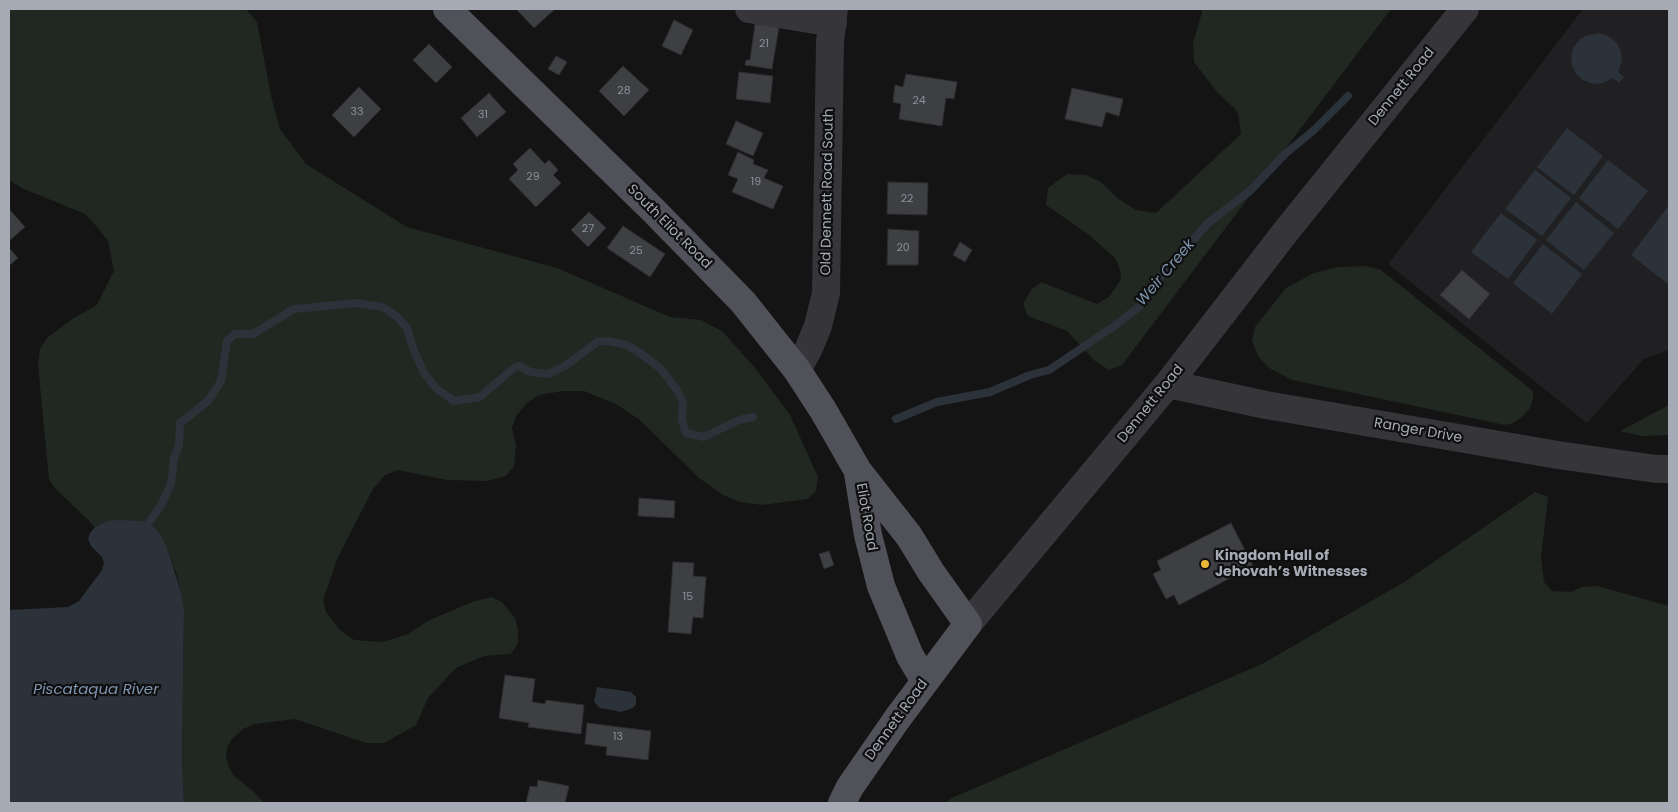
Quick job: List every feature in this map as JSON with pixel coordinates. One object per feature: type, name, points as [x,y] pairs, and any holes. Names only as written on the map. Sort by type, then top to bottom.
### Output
[{"type":"main road","name":"South Eliot Road","points":[[448,9],[627,184],[743,302],[797,370],[823,410],[858,471]]},
{"type":"main road","name":"Eliot Road","points":[[858,471],[909,536],[931,572],[968,624]]},
{"type":"main road","name":"Eliot Road","points":[[858,471],[868,535],[881,586],[910,656],[925,681]]},
{"type":"main road","name":"Dennett Road","points":[[842,803],[850,787],[968,624]]},
{"type":"street","points":[[749,9],[834,16]]},
{"type":"street","name":"Dennett Road","points":[[968,624],[1168,384],[1287,230],[1465,9]]},
{"type":"street","name":"Old Dennett Road South","points":[[797,370],[818,326],[826,293],[830,42],[834,16]]},
{"type":"street","name":"Ranger Drive","points":[[1168,384],[1266,405],[1558,456],[1669,469]]},
{"type":"shaded area","points":[[9,9],[246,9],[257,22],[271,96],[280,129],[306,164],[407,227],[557,268],[670,317],[701,320],[722,331],[756,369],[790,415],[818,477],[816,491],[808,499],[762,505],[740,502],[723,495],[699,478],[640,420],[616,404],[584,391],[563,391],[539,395],[527,403],[516,416],[512,428],[516,445],[514,466],[506,476],[487,481],[447,480],[398,470],[385,475],[373,489],[338,557],[323,600],[326,612],[339,629],[354,640],[383,642],[408,634],[428,621],[472,602],[492,597],[502,602],[515,618],[518,630],[518,643],[511,654],[484,656],[456,668],[428,698],[416,725],[384,743],[366,743],[295,719],[255,724],[243,729],[231,740],[227,748],[226,758],[235,777],[252,790],[264,803],[184,803],[182,760],[184,610],[177,575],[169,553],[154,527],[143,521],[107,521],[95,527],[54,487],[49,479],[38,365],[40,349],[47,338],[72,319],[97,305],[114,271],[108,241],[85,214],[22,188],[9,180]]},
{"type":"shaded area","points":[[1203,9],[1391,9],[1122,365],[1109,370],[1095,361],[1067,331],[1028,316],[1023,304],[1031,290],[1041,282],[1097,304],[1109,297],[1121,279],[1120,269],[1115,258],[1089,235],[1046,205],[1048,188],[1067,174],[1086,175],[1101,182],[1117,198],[1136,210],[1156,213],[1241,134],[1238,112],[1217,92],[1194,62],[1193,43]]},
{"type":"shaded area","points":[[1583,9],[1669,9],[1669,350],[1644,359],[1587,423],[1388,264]]},
{"type":"shaded area","points":[[1366,266],[1381,270],[1533,391],[1530,408],[1522,417],[1513,423],[1505,425],[1292,380],[1269,368],[1258,356],[1252,341],[1255,327],[1286,288],[1314,273],[1338,267]]},
{"type":"shaded area","points":[[1669,405],[1669,435],[1642,436],[1620,431]]},
{"type":"shaded area","points":[[1535,492],[1548,497],[1541,558],[1544,582],[1552,591],[1571,592],[1582,587],[1597,586],[1669,606],[1669,803],[944,803],[1262,664],[1406,581]]},
{"type":"water","points":[[1598,33],[1608,36],[1616,42],[1621,51],[1622,61],[1618,72],[1624,77],[1619,83],[1613,78],[1603,83],[1593,84],[1583,80],[1576,74],[1572,65],[1571,56],[1574,47],[1580,39]]},
{"type":"water","points":[[1567,128],[1603,156],[1574,195],[1537,167]]},
{"type":"water","points":[[1608,160],[1648,191],[1618,229],[1579,198]]},
{"type":"water","points":[[1535,170],[1571,198],[1542,236],[1505,209]]},
{"type":"water","points":[[1576,202],[1614,233],[1584,270],[1546,240]]},
{"type":"water","points":[[1669,205],[1669,285],[1631,255]]},
{"type":"water","points":[[1501,213],[1537,240],[1508,279],[1471,252]]},
{"type":"water","points":[[1543,244],[1582,274],[1552,314],[1513,283]]},
{"type":"water","name":"Piscataqua River","points":[[107,521],[143,521],[154,527],[162,537],[169,553],[181,593],[184,610],[182,760],[184,803],[9,803],[9,610],[68,607],[79,601],[102,570],[104,563],[102,557],[91,546],[88,539],[90,533],[95,527]]},
{"type":"water","points":[[597,687],[631,692],[636,697],[636,704],[633,708],[621,712],[600,708],[594,702]]},
{"type":"building","points":[[516,9],[555,9],[534,28]]},
{"type":"building","points":[[674,20],[693,30],[681,55],[662,46]]},
{"type":"building","points":[[755,24],[779,27],[772,69],[745,65],[746,60],[750,60]]},
{"type":"building","points":[[429,44],[452,67],[436,83],[413,60]]},
{"type":"building","points":[[556,56],[567,62],[559,75],[548,69]]},
{"type":"building","points":[[623,66],[649,90],[624,116],[599,91]]},
{"type":"building","points":[[739,72],[773,76],[770,103],[736,99]]},
{"type":"building","points":[[906,74],[957,82],[954,99],[946,98],[942,126],[899,119],[901,104],[893,102],[895,85],[903,87]]},
{"type":"building","points":[[359,87],[381,109],[354,137],[332,115]]},
{"type":"building","points":[[1072,88],[1123,99],[1119,116],[1106,112],[1102,127],[1065,119]]},
{"type":"building","points":[[489,93],[506,112],[477,137],[461,118]]},
{"type":"building","points":[[736,121],[763,133],[753,156],[726,144]]},
{"type":"building","points":[[530,148],[545,164],[549,160],[558,170],[553,175],[561,183],[536,207],[509,179],[518,170],[513,164]]},
{"type":"building","points":[[738,152],[754,160],[753,164],[768,170],[764,178],[783,186],[773,209],[732,192],[738,179],[728,175]]},
{"type":"building","points":[[888,182],[928,183],[927,215],[887,214]]},
{"type":"building","points":[[9,209],[25,227],[9,241]]},
{"type":"building","points":[[589,212],[606,228],[588,247],[571,230]]},
{"type":"building","points":[[623,226],[665,254],[650,277],[607,248]]},
{"type":"building","points":[[888,229],[919,231],[918,265],[887,265]]},
{"type":"building","points":[[960,242],[972,250],[965,262],[953,255]]},
{"type":"building","points":[[9,248],[18,258],[9,266]]},
{"type":"building","points":[[1462,270],[1490,294],[1469,319],[1440,295]]},
{"type":"building","points":[[639,498],[675,501],[674,518],[638,516]]},
{"type":"building","name":"Kingdom Hall of Jehovah’s Witnesses","points":[[1231,523],[1253,566],[1179,605],[1174,595],[1166,599],[1153,574],[1161,570],[1157,561]]},
{"type":"building","points":[[829,551],[834,565],[824,569],[819,554]]},
{"type":"building","points":[[673,562],[694,563],[693,576],[706,577],[703,618],[693,617],[691,634],[668,632]]},
{"type":"building","points":[[505,675],[535,679],[532,702],[545,704],[546,700],[584,705],[581,734],[528,727],[529,723],[499,718]]},
{"type":"building","points":[[587,723],[651,731],[648,760],[606,755],[607,747],[585,744]]},
{"type":"building","points":[[538,780],[569,786],[565,803],[526,803],[530,786],[537,787]]},
{"type":"waterway","name":"Weir Creek","points":[[896,419],[937,402],[990,392],[1030,375],[1049,370],[1113,327],[1140,306],[1158,280],[1208,223],[1250,191],[1285,154],[1313,131],[1348,96]]},
{"type":"waterway","name":"Weir Creek","points":[[148,524],[161,505],[171,484],[174,458],[179,446],[180,423],[208,401],[221,381],[227,341],[235,334],[253,334],[294,309],[356,303],[382,307],[389,311],[407,328],[424,373],[437,389],[454,401],[480,397],[515,367],[520,366],[530,372],[548,374],[565,366],[597,342],[608,341],[627,345],[661,369],[677,390],[683,402],[682,420],[686,433],[704,437],[739,420],[753,417]]},
{"type":"place","name":"Kingdom Hall of Jehovah’s Witnesses","points":[[1205,564]]}]
